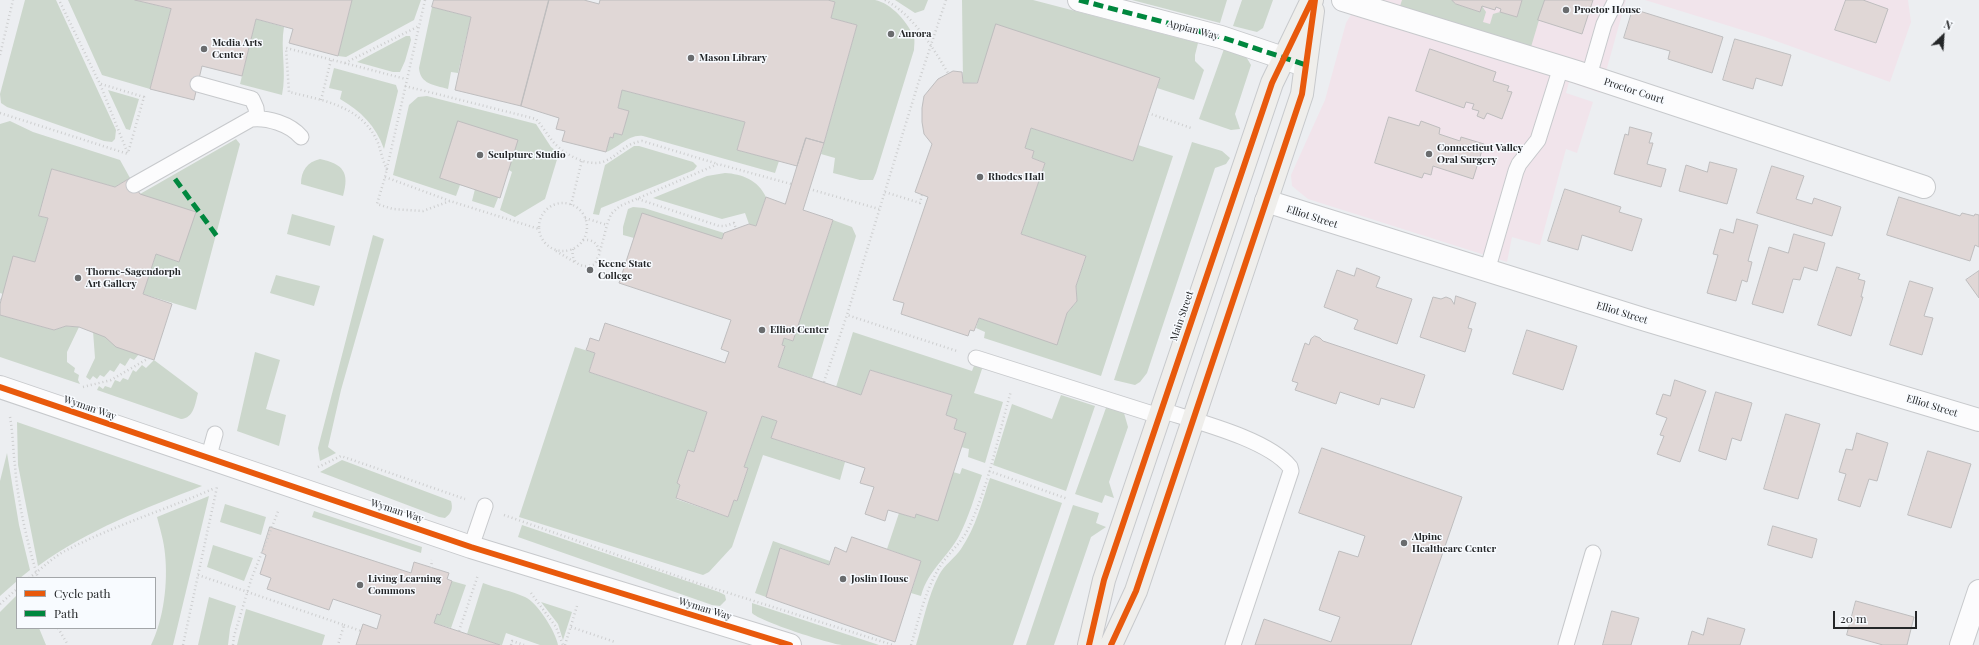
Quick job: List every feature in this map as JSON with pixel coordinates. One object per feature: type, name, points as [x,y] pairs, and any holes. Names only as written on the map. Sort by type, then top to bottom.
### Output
[{"type":"main road","name":"Main Street","points":[[1091,644],[1104,580],[1272,83],[1313,0]]},
{"type":"main road","name":"Main Street","points":[[1111,645],[1136,591],[1302,94],[1313,0]]},
{"type":"street","name":"Appian Way","points":[[1079,0],[1221,37],[1306,65]]},
{"type":"street","name":"Proctor Court","points":[[1343,0],[1589,76],[1924,187]]},
{"type":"street","name":"Elliot Street","points":[[1266,201],[1487,271],[1979,420]]},
{"type":"street","name":"Wyman Way","points":[[1,392],[208,459],[471,547],[790,645]]},
{"type":"street","points":[[1961,645],[1979,591]]},
{"type":"lane","points":[[1589,76],[1604,24],[1616,0]]},
{"type":"lane","points":[[1487,271],[1516,171],[1519,164],[1538,140],[1561,67]]},
{"type":"lane","points":[[198,84],[252,99],[256,108],[257,118]]},
{"type":"lane","points":[[134,185],[251,119],[257,118],[292,128],[301,137]]},
{"type":"lane","points":[[976,358],[1160,413],[1193,421],[1260,445],[1290,467],[1291,471],[1233,645]]},
{"type":"lane","points":[[208,459],[215,434]]},
{"type":"lane","points":[[471,547],[485,506]]},
{"type":"lane","points":[[1566,645],[1593,553]]},
{"type":"path","points":[[0,55],[13,0]]},
{"type":"path","points":[[58,0],[100,84],[128,154]]},
{"type":"path","points":[[425,0],[406,79],[387,170],[377,204],[393,208],[423,211],[450,201]]},
{"type":"path","points":[[886,0],[907,17],[931,44],[948,73]]},
{"type":"path","points":[[824,382],[847,315],[879,209],[946,0]]},
{"type":"path","points":[[345,63],[419,26]]},
{"type":"path","points":[[387,170],[378,143],[360,119],[346,108],[322,100],[288,92],[286,48],[406,79]]},
{"type":"path","points":[[322,100],[332,60]]},
{"type":"path","points":[[100,84],[144,97],[128,154]]},
{"type":"path","points":[[405,86],[536,119],[563,151],[582,160],[594,163],[605,161],[631,142],[642,141],[791,184]]},
{"type":"path","points":[[0,113],[128,154]]},
{"type":"path","points":[[1148,113],[1191,128]]},
{"type":"path","points":[[571,205],[582,160]]},
{"type":"path","points":[[550,247],[565,251],[572,249],[583,240],[586,231],[584,218],[578,209],[571,205],[555,204],[542,214],[539,229],[544,243],[550,247],[578,264],[591,266],[595,264],[599,255],[611,214],[620,206],[718,164]]},
{"type":"path","points":[[385,177],[450,201],[539,229]]},
{"type":"path","points":[[813,190],[879,209]]},
{"type":"path","points":[[885,192],[920,203],[922,195]]},
{"type":"path","points":[[638,199],[719,226],[734,223],[736,229]]},
{"type":"path","points":[[584,218],[607,226]]},
{"type":"path","points":[[583,240],[592,240],[598,247],[599,255]]},
{"type":"path","points":[[573,248],[573,257],[578,264]]},
{"type":"path","points":[[847,315],[976,358]]},
{"type":"path","points":[[78,388],[111,380],[149,358]]},
{"type":"path","points":[[911,645],[930,582],[940,565],[956,548],[968,529],[989,471],[1018,371]]},
{"type":"path","points":[[9,415],[13,433],[15,467],[25,526],[38,577]]},
{"type":"path","points":[[315,468],[341,456],[485,506],[518,522],[690,580],[893,645]]},
{"type":"path","points":[[989,471],[1068,499]]},
{"type":"path","points":[[30,577],[62,553],[146,515],[178,504],[218,487],[183,645]]},
{"type":"path","points":[[233,645],[234,636],[247,592],[280,509]]},
{"type":"path","points":[[459,631],[479,572]]},
{"type":"path","points":[[198,575],[360,631]]},
{"type":"path","points":[[527,587],[556,627],[564,645]]},
{"type":"path","points":[[0,604],[16,590]]},
{"type":"path","points":[[564,645],[577,606]]},
{"type":"path","points":[[338,645],[344,625]]},
{"type":"path","points":[[571,627],[615,642]]},
{"type":"path","points":[[59,629],[68,645]]},
{"type":"path","points":[[510,645],[512,641],[524,645]]},
{"type":"shaded area","points":[[25,0],[56,0],[116,130],[115,139],[112,142],[104,141],[7,107],[1,103],[0,94]]},
{"type":"shaded area","points":[[68,0],[135,0],[171,9],[150,89],[102,75]]},
{"type":"shaded area","points":[[352,0],[421,0],[414,20],[346,57],[338,56]]},
{"type":"shaded area","points":[[828,0],[875,0],[881,2],[899,14],[912,32],[914,38],[914,50],[873,180],[860,180],[833,173],[835,158],[821,154],[857,25],[831,18],[835,2]]},
{"type":"shaded area","points":[[895,0],[928,0],[924,10],[915,13]]},
{"type":"shaded area","points":[[962,0],[1033,0],[1198,43],[1195,61],[1204,70],[1194,100],[1157,88],[1160,78],[963,83]]},
{"type":"shaded area","points":[[1132,0],[1227,0],[1220,23]]},
{"type":"shaded area","points":[[1242,0],[1273,0],[1263,28],[1257,32],[1233,26]]},
{"type":"shaded area","points":[[1360,0],[1626,0],[1600,93],[1569,82],[1566,93],[1593,102],[1577,153],[1566,149],[1540,245],[1512,237],[1507,262],[1308,199],[1292,186],[1291,175],[1325,100],[1346,23]]},
{"type":"shaded area","points":[[1402,0],[1452,0],[1456,4],[1480,12],[1482,6],[1486,12],[1483,22],[1490,24],[1493,14],[1500,12],[1517,17],[1522,0],[1545,0],[1531,47],[1399,9]]},
{"type":"shaded area","points":[[1645,0],[1908,0],[1911,22],[1890,82],[1765,37]]},
{"type":"shaded area","points":[[432,7],[471,17],[458,73],[451,72],[448,89],[425,81],[419,68]]},
{"type":"shaded area","points":[[256,19],[284,27],[284,78],[282,95],[240,84]]},
{"type":"shaded area","points":[[406,36],[410,36],[411,40],[400,72],[393,72],[357,62]]},
{"type":"shaded area","points":[[1224,49],[1245,55],[1251,65],[1235,114],[1240,129],[1231,130],[1199,119]]},
{"type":"shaded area","points":[[334,68],[396,85],[398,91],[384,149],[377,133],[367,120],[355,109],[340,99],[342,91],[329,88]]},
{"type":"shaded area","points":[[108,90],[139,99],[130,130],[126,129]]},
{"type":"shaded area","points":[[622,90],[745,122],[737,150],[779,161],[775,173],[643,136],[628,139],[606,152],[610,137],[614,133],[622,135],[628,111],[618,108]]},
{"type":"shaded area","points":[[427,96],[536,124],[551,147],[559,153],[545,199],[515,217],[500,210],[512,172],[509,170],[494,208],[472,201],[475,189],[460,185],[456,196],[393,175],[409,105],[418,97]]},
{"type":"shaded area","points":[[10,121],[33,132],[120,160],[130,178],[115,187],[52,169],[39,216],[48,218],[35,262],[3,294],[0,293],[0,124]]},
{"type":"shaded area","points":[[1031,128],[1133,161],[1138,145],[1173,156],[1101,376],[984,338],[985,332],[976,328],[979,318],[1056,344],[1067,313],[1077,301],[1076,286],[1086,256],[1021,234],[1045,163],[1032,158],[1034,151],[1025,148]]},
{"type":"shaded area","points":[[236,139],[240,144],[196,310],[143,294],[156,254],[179,262],[140,194]]},
{"type":"shaded area","points":[[1192,142],[1222,151],[1230,158],[1226,164],[1215,168],[1147,373],[1140,382],[1135,385],[1114,380]]},
{"type":"shaded area","points":[[634,146],[639,146],[693,162],[697,166],[694,170],[601,208],[599,215],[593,214],[605,165]]},
{"type":"shaded area","points":[[320,159],[328,161],[343,170],[346,181],[343,196],[301,184],[302,175],[308,165],[315,160]]},
{"type":"shaded area","points":[[725,173],[749,179],[763,191],[766,197],[756,226],[749,224],[745,213],[722,219],[653,198],[707,176]]},
{"type":"shaded area","points":[[633,207],[644,208],[724,233],[722,239],[634,238],[623,235],[623,227],[628,209]]},
{"type":"shaded area","points":[[292,214],[335,226],[330,246],[287,234]]},
{"type":"shaded area","points":[[833,220],[852,227],[856,236],[812,378],[778,367],[785,346],[782,345],[784,338],[793,341]]},
{"type":"shaded area","points":[[373,235],[384,239],[341,390],[328,447],[336,453],[320,461],[318,448]]},
{"type":"shaded area","points":[[276,275],[320,286],[314,306],[270,293]]},
{"type":"shaded area","points":[[0,315],[54,330],[66,326],[79,327],[67,352],[67,362],[75,368],[74,372],[79,375],[78,380],[80,384],[0,357]]},
{"type":"shaded area","points":[[93,331],[139,354],[134,360],[130,358],[125,366],[120,363],[114,372],[110,370],[104,377],[100,375],[97,379],[93,376],[90,380],[86,377],[95,358]]},
{"type":"shaded area","points":[[853,332],[972,371],[975,363],[983,366],[974,393],[1003,402],[985,463],[968,457],[969,449],[961,447],[966,433],[954,429],[957,419],[946,415],[952,395],[870,370],[861,395],[836,387]]},
{"type":"shaded area","points":[[575,347],[595,353],[589,372],[707,412],[694,452],[689,450],[676,499],[728,517],[734,500],[737,501],[748,468],[744,467],[762,416],[777,421],[771,438],[845,462],[840,480],[763,455],[732,547],[709,572],[703,575],[519,517]]},
{"type":"shaded area","points":[[255,352],[280,360],[266,409],[286,415],[279,446],[237,431]]},
{"type":"shaded area","points":[[154,360],[198,393],[195,406],[189,416],[181,419],[97,390],[99,386],[103,389],[105,386],[111,388],[115,380],[120,382],[123,378],[128,380],[133,370],[136,372],[142,365],[146,368]]},
{"type":"shaded area","points":[[1061,395],[1095,406],[1066,491],[993,465],[1012,404],[1052,419]]},
{"type":"shaded area","points":[[1107,405],[1124,413],[1128,427],[1109,482],[1114,498],[1105,495],[1102,503],[1075,494]]},
{"type":"shaded area","points":[[17,422],[202,486],[138,511],[76,541],[38,566],[18,465]]},
{"type":"shaded area","points":[[7,453],[19,525],[30,570],[21,577],[16,577],[16,582],[0,596],[0,481]]},
{"type":"shaded area","points":[[342,460],[451,501],[451,512],[445,518],[439,517],[320,472]]},
{"type":"shaded area","points":[[962,468],[982,475],[966,521],[954,544],[928,579],[921,596],[911,593],[921,561],[887,549],[899,513],[914,518],[953,472],[960,474]]},
{"type":"shaded area","points":[[990,478],[1062,503],[1013,645],[916,645],[935,583],[941,571],[959,552],[971,532]]},
{"type":"shaded area","points":[[209,496],[173,645],[151,645],[162,612],[166,576],[162,535],[157,517]]},
{"type":"shaded area","points":[[225,504],[266,517],[261,535],[220,522]]},
{"type":"shaded area","points":[[1073,505],[1099,513],[1096,523],[1106,527],[1091,537],[1054,645],[1026,645]]},
{"type":"shaded area","points":[[314,511],[422,547],[421,553],[312,517]]},
{"type":"shaded area","points":[[522,525],[719,592],[725,595],[726,600],[720,606],[712,605],[518,537]]},
{"type":"shaded area","points":[[773,541],[830,561],[829,565],[781,548],[766,597],[755,593]]},
{"type":"shaded area","points":[[213,545],[253,558],[244,581],[207,567]]},
{"type":"shaded area","points":[[452,581],[466,585],[451,628],[434,623],[437,614],[440,615]]},
{"type":"shaded area","points":[[483,583],[515,593],[530,600],[545,618],[554,633],[558,645],[540,645],[506,633],[502,645],[500,645],[467,634]]},
{"type":"shaded area","points":[[16,596],[16,629],[39,629],[46,645],[0,645],[0,612]]},
{"type":"shaded area","points":[[209,597],[236,606],[230,629],[228,645],[198,645]]},
{"type":"shaded area","points":[[541,602],[572,612],[563,640],[558,624]]},
{"type":"shaded area","points":[[752,603],[879,645],[835,644],[795,632],[757,617],[752,613]]},
{"type":"shaded area","points":[[246,609],[325,635],[322,645],[237,645]]},
{"type":"building","name":"Media Arts Center","points":[[135,0],[352,0],[338,56],[289,43],[293,29],[256,19],[242,76],[202,66],[194,100],[150,89],[171,9]]},
{"type":"building","points":[[434,0],[549,0],[521,106],[455,90],[471,17],[432,7]]},
{"type":"building","name":"Mason Library","points":[[549,0],[584,0],[599,4],[600,0],[828,0],[835,2],[831,18],[857,25],[824,143],[806,138],[797,166],[737,150],[745,122],[622,90],[618,108],[629,111],[622,135],[614,133],[613,138],[610,137],[606,152],[562,141],[565,131],[556,129],[559,118],[521,106]]},
{"type":"building","points":[[1452,0],[1522,0],[1517,17],[1500,12],[1501,9],[1496,7],[1495,10],[1482,6],[1480,12],[1456,4]]},
{"type":"building","name":"Proctor House","points":[[1545,0],[1593,0],[1582,34],[1538,20]]},
{"type":"building","points":[[1846,0],[1863,0],[1888,9],[1876,43],[1835,30]]},
{"type":"building","points":[[1633,9],[1723,37],[1712,73],[1668,59],[1670,51],[1624,38]]},
{"type":"building","name":"Rhodes Hall","points":[[996,24],[1160,78],[1133,161],[1031,128],[1025,148],[1034,151],[1032,158],[1045,163],[1021,234],[1086,256],[1076,286],[1077,301],[1067,313],[1057,345],[979,318],[974,331],[970,330],[968,336],[901,314],[904,303],[893,300],[928,197],[915,192],[932,144],[924,134],[922,122],[924,96],[938,79],[953,71],[962,72],[963,83],[977,83]]},
{"type":"building","points":[[1735,39],[1791,55],[1782,86],[1756,78],[1753,89],[1723,80]]},
{"type":"building","points":[[1430,49],[1496,72],[1493,81],[1509,86],[1507,91],[1512,92],[1502,119],[1487,113],[1484,119],[1477,116],[1479,111],[1472,109],[1474,104],[1466,102],[1464,108],[1416,91]]},
{"type":"building","name":"Connecticut Valley Oral Surgery","points":[[1389,117],[1419,126],[1421,121],[1440,128],[1439,134],[1460,141],[1461,137],[1484,144],[1473,179],[1433,166],[1431,175],[1424,173],[1422,178],[1375,163]]},
{"type":"building","name":"Sculpture Studio","points":[[458,121],[518,140],[500,198],[440,178]]},
{"type":"building","points":[[1630,127],[1652,133],[1649,143],[1653,143],[1647,164],[1666,169],[1661,187],[1614,174],[1625,134],[1628,135]]},
{"type":"building","name":"Elliot Center","points":[[806,138],[824,143],[803,210],[833,220],[793,341],[784,338],[782,345],[785,346],[778,367],[861,395],[870,370],[952,395],[946,415],[957,419],[954,429],[966,433],[938,521],[916,514],[915,518],[888,510],[885,521],[865,514],[874,487],[860,483],[865,468],[771,438],[777,421],[762,416],[744,467],[748,468],[737,501],[734,500],[728,517],[676,498],[680,485],[677,483],[688,450],[694,452],[707,412],[589,372],[595,353],[586,350],[590,338],[599,341],[605,323],[725,363],[729,352],[721,349],[731,320],[619,283],[642,213],[722,239],[724,233],[749,224],[756,226],[766,197],[785,204]]},
{"type":"building","points":[[1710,162],[1737,169],[1727,204],[1679,191],[1686,165],[1707,172]]},
{"type":"building","points":[[1772,166],[1804,176],[1796,199],[1812,204],[1814,198],[1841,207],[1832,236],[1757,213]]},
{"type":"building","name":"Thorne-Sagendorph Art Gallery","points":[[52,169],[115,187],[130,178],[140,194],[196,212],[179,262],[156,254],[143,294],[172,304],[154,360],[116,347],[105,337],[79,327],[66,326],[54,330],[0,315],[0,304],[13,256],[35,262],[48,218],[39,216]]},
{"type":"building","points":[[1565,189],[1621,207],[1619,212],[1642,219],[1632,251],[1582,235],[1578,250],[1548,241]]},
{"type":"building","points":[[1899,197],[1960,216],[1962,213],[1974,216],[1975,214],[1979,215],[1979,247],[1975,245],[1970,261],[1887,235]]},
{"type":"building","points":[[1737,219],[1758,225],[1748,261],[1752,262],[1747,282],[1742,280],[1736,301],[1707,293],[1718,255],[1713,254],[1720,229],[1733,233]]},
{"type":"building","points":[[1794,234],[1825,243],[1817,271],[1804,267],[1800,280],[1793,279],[1783,313],[1752,304],[1769,247],[1788,253]]},
{"type":"building","points":[[1837,267],[1860,274],[1858,279],[1865,281],[1861,297],[1863,297],[1851,336],[1818,325]]},
{"type":"building","points":[[1357,268],[1380,277],[1376,287],[1412,299],[1397,344],[1354,329],[1358,320],[1324,307],[1337,270],[1354,276]]},
{"type":"building","points":[[1979,271],[1979,298],[1966,280]]},
{"type":"building","points":[[1910,281],[1933,288],[1924,316],[1933,318],[1922,355],[1890,345]]},
{"type":"building","points":[[1456,296],[1476,303],[1468,328],[1472,329],[1465,352],[1420,337],[1433,297],[1441,299],[1446,297],[1451,299],[1454,304]]},
{"type":"building","points":[[1527,330],[1577,346],[1563,390],[1513,374]]},
{"type":"building","points":[[1315,336],[1323,341],[1425,375],[1414,408],[1381,398],[1379,405],[1340,392],[1336,404],[1295,390],[1298,383],[1292,381],[1305,343],[1309,345],[1311,339]]},
{"type":"building","points":[[1675,380],[1706,391],[1680,462],[1657,454],[1664,436],[1660,435],[1667,418],[1656,414],[1663,394],[1670,396]]},
{"type":"building","points":[[1716,392],[1752,403],[1741,441],[1732,438],[1726,460],[1699,451]]},
{"type":"building","points":[[1786,414],[1820,424],[1798,499],[1764,489]]},
{"type":"building","points":[[1857,433],[1888,443],[1877,481],[1869,479],[1860,507],[1838,500],[1846,474],[1839,472],[1846,449],[1852,450]]},
{"type":"building","name":"Alpine Healthcare Center","points":[[1322,448],[1462,497],[1411,645],[1255,645],[1264,619],[1331,642],[1340,617],[1319,610],[1339,551],[1358,557],[1365,536],[1299,513]]},
{"type":"building","points":[[1928,451],[1971,464],[1951,528],[1908,515]]},
{"type":"building","points":[[1773,526],[1817,539],[1812,558],[1768,545]]},
{"type":"building","name":"Living Learning Commons","points":[[270,527],[411,573],[414,562],[449,573],[447,579],[452,581],[440,615],[437,614],[434,623],[500,645],[356,645],[363,624],[377,629],[381,615],[333,599],[329,610],[267,589],[271,578],[260,574],[266,555],[262,553]]},
{"type":"building","name":"Joslin House","points":[[852,537],[921,561],[895,642],[766,597],[780,548],[829,565],[835,547],[846,552]]},
{"type":"building","points":[[1856,601],[1914,617],[1907,645],[1883,645],[1847,635]]},
{"type":"building","points":[[1612,611],[1639,618],[1631,645],[1603,645]]},
{"type":"building","points":[[1708,618],[1745,629],[1740,645],[1688,645],[1692,631],[1703,635]]},
{"type":"marked path","points":[[1079,0],[1221,37],[1306,65]]},
{"type":"marked path","points":[[175,179],[219,239]]},
{"type":"cycle path","points":[[1089,645],[1104,580],[1272,83],[1312,0]]},
{"type":"cycle path","points":[[1111,645],[1136,591],[1302,94],[1315,0]]},
{"type":"cycle path","points":[[0,387],[471,547],[790,645]]},
{"type":"place","name":"Proctor House","points":[[1566,10]]},
{"type":"place","name":"Aurora","points":[[891,34]]},
{"type":"place","name":"Media Arts Center","points":[[204,49]]},
{"type":"place","name":"Mason Library","points":[[691,58]]},
{"type":"place","name":"Connecticut Valley Oral Surgery","points":[[1429,154]]},
{"type":"place","name":"Sculpture Studio","points":[[480,155]]},
{"type":"place","name":"Rhodes Hall","points":[[980,177]]},
{"type":"place","name":"Keene State College","points":[[590,270]]},
{"type":"place","name":"Thorne-Sagendorph Art Gallery","points":[[78,278]]},
{"type":"place","name":"Elliot Center","points":[[762,330]]},
{"type":"place","name":"Alpine Healthcare Center","points":[[1404,543]]},
{"type":"place","name":"Joslin House","points":[[843,579]]},
{"type":"place","name":"Living Learning Commons","points":[[360,585]]}]
